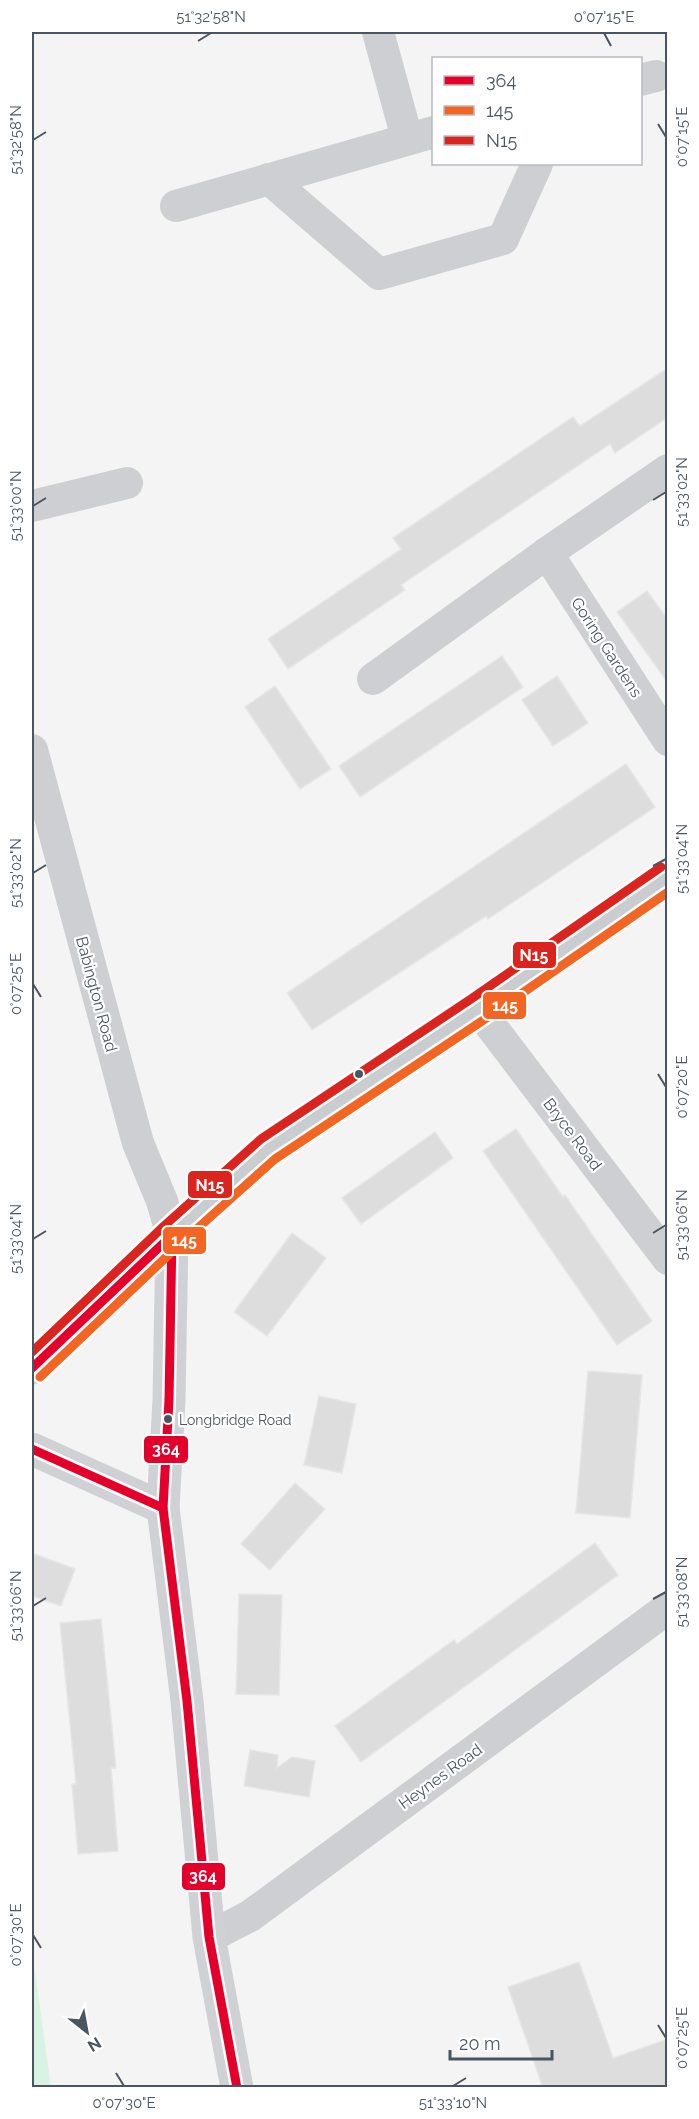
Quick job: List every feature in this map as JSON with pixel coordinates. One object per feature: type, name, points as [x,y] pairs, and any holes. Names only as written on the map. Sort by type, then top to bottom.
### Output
[{"type":"main road","points":[[32,1368],[172,1235],[268,1149],[478,1009],[668,877]]},
{"type":"main road","points":[[172,1235],[169,1400],[163,1508],[187,1701],[209,1937],[237,2088]]},
{"type":"main road","points":[[32,1449],[163,1508]]},
{"type":"street","points":[[176,206],[420,135],[378,32]]},
{"type":"street","points":[[269,179],[380,274],[503,239],[537,165]]},
{"type":"street","points":[[373,680],[668,470]]},
{"type":"street","points":[[32,506],[127,483]]},
{"type":"street","name":"Goring Gardens","points":[[547,554],[668,740]]},
{"type":"street","name":"Babington Road","points":[[32,750],[38,798],[138,1143],[162,1201],[172,1235]]},
{"type":"street","name":"Bryce Road","points":[[478,1009],[668,1259]]},
{"type":"street","name":"Heynes Road","points":[[209,1937],[250,1917],[668,1608]]},
{"type":"green space","points":[[32,1950],[51,2087],[32,2087]]},
{"type":"building","points":[[668,368],[668,417],[615,453],[610,444],[401,585],[405,590],[288,669],[268,639],[401,549],[393,538],[573,417],[580,426]]},
{"type":"building","points":[[647,591],[668,620],[668,683],[617,612]]},
{"type":"building","points":[[502,656],[523,687],[360,797],[339,766]]},
{"type":"building","points":[[557,676],[588,723],[553,746],[522,700]]},
{"type":"building","points":[[275,686],[331,769],[300,789],[245,707]]},
{"type":"building","points":[[626,764],[655,807],[488,919],[486,916],[312,1030],[287,993]]},
{"type":"building","points":[[516,1129],[563,1197],[565,1195],[652,1321],[617,1345],[483,1151]]},
{"type":"building","points":[[435,1132],[453,1158],[361,1224],[342,1198]]},
{"type":"building","points":[[292,1233],[326,1258],[267,1336],[234,1312]]},
{"type":"building","points":[[588,1371],[642,1375],[630,1518],[576,1513]]},
{"type":"building","points":[[319,1396],[356,1404],[342,1473],[304,1465]]},
{"type":"building","points":[[295,1483],[325,1509],[270,1570],[241,1544]]},
{"type":"building","points":[[595,1543],[618,1575],[361,1762],[335,1726],[454,1640],[457,1644]]},
{"type":"building","points":[[32,1553],[75,1569],[61,1606],[32,1596]]},
{"type":"building","points":[[239,1594],[282,1595],[279,1695],[236,1694]]},
{"type":"building","points":[[101,1619],[116,1768],[111,1768],[118,1851],[78,1854],[72,1784],[76,1784],[60,1623]]},
{"type":"building","points":[[250,1750],[278,1755],[277,1768],[292,1757],[315,1761],[309,1797],[244,1786]]},
{"type":"building","points":[[579,1962],[613,2058],[668,2039],[668,2088],[543,2088],[508,1987]]},
{"type":"transit line","name":"N15","points":[[32,1352],[164,1226],[261,1139],[471,999],[661,867]]},
{"type":"transit line","name":"145","points":[[40,1377],[180,1244],[275,1159],[485,1019],[668,892]]},
{"type":"transit line","name":"364","points":[[172,1235],[169,1400],[163,1508],[187,1701],[209,1937],[237,2088]]},
{"type":"transit line","name":"364","points":[[32,1368],[172,1235]]},
{"type":"transit line","name":"364","points":[[32,1449],[163,1508]]},
{"type":"place","name":"Longbridge Road","points":[[168,1419]]}]
